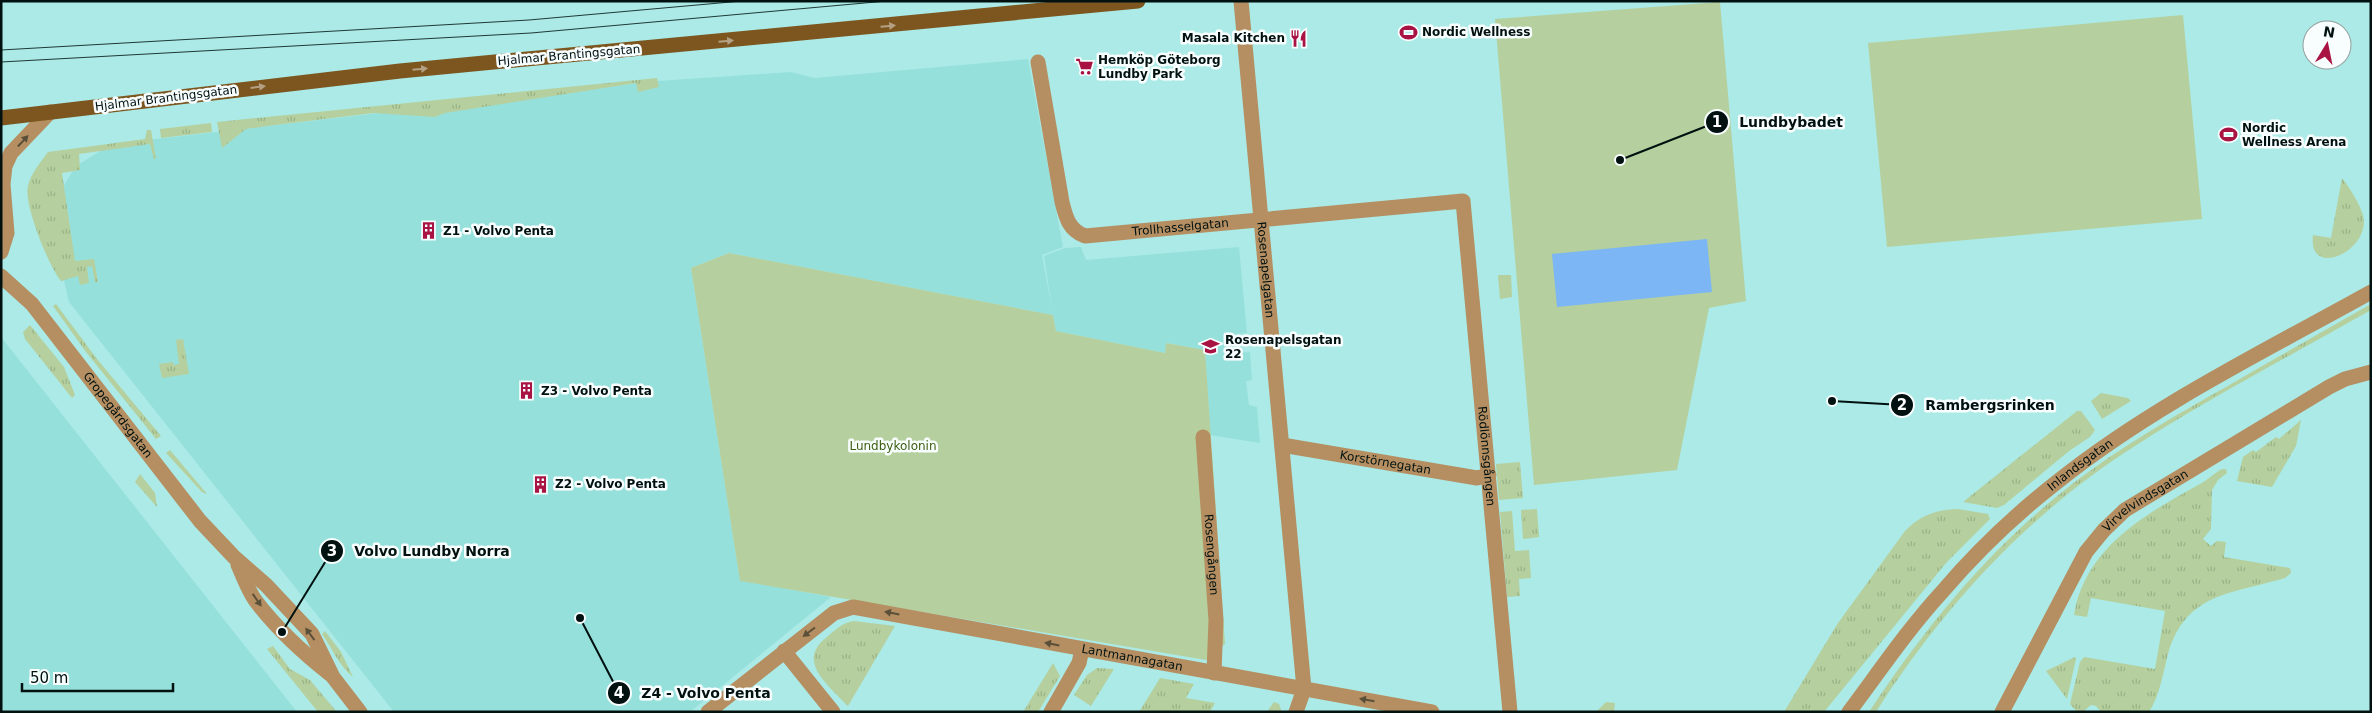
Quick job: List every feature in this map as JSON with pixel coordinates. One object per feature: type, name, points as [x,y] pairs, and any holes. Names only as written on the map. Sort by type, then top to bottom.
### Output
[{"type":"main road","name":"Hjalmar Brantingsgatan","points":[[1,118],[400,71],[1138,1]]},
{"type":"street","name":"Rosenapelgatan","points":[[1241,1],[1304,689]]},
{"type":"street","name":"Trollhasselgatan","points":[[1038,62],[1062,202],[1068,222],[1075,232],[1085,236],[1463,201]]},
{"type":"street","points":[[1,252],[7,233],[3,184],[5,166],[12,153],[50,112]]},
{"type":"street","name":"Rödlönnsgången","points":[[1463,201],[1510,712]]},
{"type":"street","name":"Gropegårdsgatan","points":[[1,276],[32,304],[200,521],[234,558],[266,585],[312,634],[333,677],[360,712]]},
{"type":"street","name":"Inlandsgatan","points":[[1849,712],[1940,593],[1972,559],[2055,483],[2114,440],[2152,416],[2371,292]]},
{"type":"street","name":"Virvelvindsgatan","points":[[2002,712],[2086,552],[2118,516],[2329,387],[2345,379],[2371,372]]},
{"type":"street","name":"Rosengången","points":[[1203,437],[1216,620],[1214,673]]},
{"type":"street","name":"Korstörnegatan","points":[[1282,445],[1477,478],[1489,475]]},
{"type":"street","name":"Gropegårdsgatan","points":[[234,558],[254,599],[295,647],[333,677]]},
{"type":"street","name":"Lantmannagatan","points":[[784,651],[834,613],[843,608],[861,607],[1082,650],[1432,712]]},
{"type":"street","points":[[1051,712],[1079,663],[1082,650]]},
{"type":"street","points":[[708,712],[784,651],[833,712]]},
{"type":"street","points":[[1296,712],[1304,689]]},
{"type":"shaded area","points":[[1028,59],[1063,247],[1042,255],[1052,309],[1044,256],[1065,248],[1081,247],[1086,260],[1239,247],[1247,333],[1235,334],[1237,353],[1250,352],[1252,380],[1246,381],[1249,405],[1257,407],[1260,443],[1210,435],[1205,350],[1167,343],[1165,353],[1056,331],[1053,315],[729,253],[691,268],[740,580],[831,597],[690,712],[394,712],[69,302],[56,245],[59,193],[76,166],[112,144],[658,81],[791,72],[815,78]]},
{"type":"shaded area","points":[[1707,239],[1712,292],[1557,307],[1552,254]]},
{"type":"shaded area","points":[[1,337],[297,712],[1,712]]},
{"type":"green space","points":[[1720,2],[1746,301],[1709,308],[1677,470],[1534,485],[1495,19]]},
{"type":"green space","points":[[2183,15],[2202,219],[1887,247],[1868,43]]},
{"type":"green space","points":[[657,78],[659,87],[638,92],[636,83],[445,113],[435,117],[374,113],[246,129],[222,148],[217,122]]},
{"type":"green space","points":[[211,123],[212,132],[161,138],[160,129]]},
{"type":"green space","points":[[147,130],[151,130],[156,159],[154,159],[150,144],[79,154],[80,170],[62,173],[75,261],[94,259],[98,282],[95,282],[92,266],[87,267],[89,283],[80,285],[78,276],[61,281],[50,263],[38,235],[29,206],[28,186],[34,172],[48,152],[145,139]]},
{"type":"green space","points":[[2342,178],[2361,210],[2363,228],[2358,240],[2350,249],[2329,258],[2320,256],[2314,249],[2313,235],[2331,238]]},
{"type":"green space","name":"Lundbykolonin","points":[[729,253],[1053,315],[1056,331],[1165,353],[1166,343],[1205,350],[1225,644],[1206,660],[740,581],[691,268]]},
{"type":"green space","points":[[1498,275],[1511,275],[1512,297],[1500,299]]},
{"type":"green space","points":[[56,304],[97,359],[161,436],[156,439],[86,352],[53,306]]},
{"type":"green space","points":[[2371,304],[2371,310],[2222,393],[2135,446],[2096,472],[2059,501],[2024,532],[1959,599],[1902,673],[1876,712],[1869,712],[1949,604],[1994,554],[2064,490],[2154,428]]},
{"type":"green space","points":[[30,325],[64,367],[75,395],[72,398],[25,339],[23,332]]},
{"type":"green space","points":[[183,339],[189,374],[162,378],[159,364],[173,362],[173,365],[179,364],[176,340]]},
{"type":"green space","points":[[2101,393],[2128,398],[2131,401],[2102,419],[2091,401]]},
{"type":"green space","points":[[2077,411],[2081,411],[2095,430],[2090,437],[2069,451],[2004,505],[1997,508],[1963,502]]},
{"type":"green space","points":[[2301,420],[2296,446],[2272,487],[2237,481],[2243,457],[2253,450],[2256,452],[2276,437],[2279,439]]},
{"type":"green space","points":[[170,450],[207,494],[202,492],[166,453]]},
{"type":"green space","points":[[1520,462],[1523,498],[1499,500],[1496,464]]},
{"type":"green space","points":[[2222,469],[2226,469],[2227,473],[2218,480],[2212,490],[2211,529],[2203,539],[2211,546],[2217,541],[2226,542],[2224,557],[2290,568],[2291,573],[2285,578],[2213,599],[2199,607],[2186,618],[2176,634],[2168,654],[2159,691],[2149,712],[2101,712],[2096,706],[2091,705],[2083,712],[2077,712],[2070,704],[2080,662],[2084,657],[2155,669],[2165,611],[2091,598],[2087,617],[2074,615],[2080,591],[2091,570],[2104,552],[2139,521]]},
{"type":"green space","points":[[140,474],[155,493],[157,507],[135,482]]},
{"type":"green space","points":[[1537,509],[1539,537],[1523,539],[1521,510]]},
{"type":"green space","points":[[1958,509],[1988,514],[1990,519],[1946,563],[1824,712],[1784,712],[1838,623],[1905,531],[1929,514]]},
{"type":"green space","points":[[1512,511],[1515,551],[1529,550],[1531,578],[1519,579],[1520,596],[1507,597],[1500,512]]},
{"type":"green space","points":[[854,621],[895,626],[848,706],[818,673],[814,655],[818,646],[833,632],[843,625]]},
{"type":"green space","points":[[325,631],[341,652],[353,677],[340,662],[322,634]]},
{"type":"green space","points":[[273,646],[290,669],[310,680],[337,712],[318,712],[267,649]]},
{"type":"green space","points":[[2075,657],[2076,659],[2067,699],[2046,671]]},
{"type":"green space","points":[[1053,663],[1060,676],[1038,712],[1023,712]]},
{"type":"green space","points":[[1097,668],[1114,669],[1091,706],[1074,695],[1087,675]]},
{"type":"green space","points":[[1160,678],[1194,684],[1186,698],[1215,703],[1210,712],[1139,712]]},
{"type":"green space","points":[[1274,702],[1279,704],[1282,712],[1267,712]]},
{"type":"green space","points":[[1606,702],[1615,703],[1614,712],[1596,712]]},
{"type":"tram line","points":[[1,50],[529,20],[742,1]]},
{"type":"tram line","points":[[1,62],[531,33],[887,1]]},
{"type":"place","name":"Nordic Wellness","points":[[1408,32]]},
{"type":"place","name":"Masala Kitchen","points":[[1299,38]]},
{"type":"place","name":"Hemköp Göteborg Lundby Park","points":[[1084,67]]},
{"type":"place","name":"Nordic Wellness Arena","points":[[2228,135]]},
{"type":"place","name":"Lundbybadet","points":[[1620,160]]},
{"type":"place","name":"Z1 - Volvo Penta","points":[[429,231]]},
{"type":"place","name":"Rosenapelsgatan 22","points":[[1211,347]]},
{"type":"place","name":"Z3 - Volvo Penta","points":[[527,391]]},
{"type":"place","name":"Rambergsrinken","points":[[1832,401]]},
{"type":"place","name":"Z2 - Volvo Penta","points":[[541,484]]},
{"type":"place","name":"Z4 - Volvo Penta","points":[[580,618]]},
{"type":"place","name":"Volvo Lundby Norra","points":[[282,632]]}]
